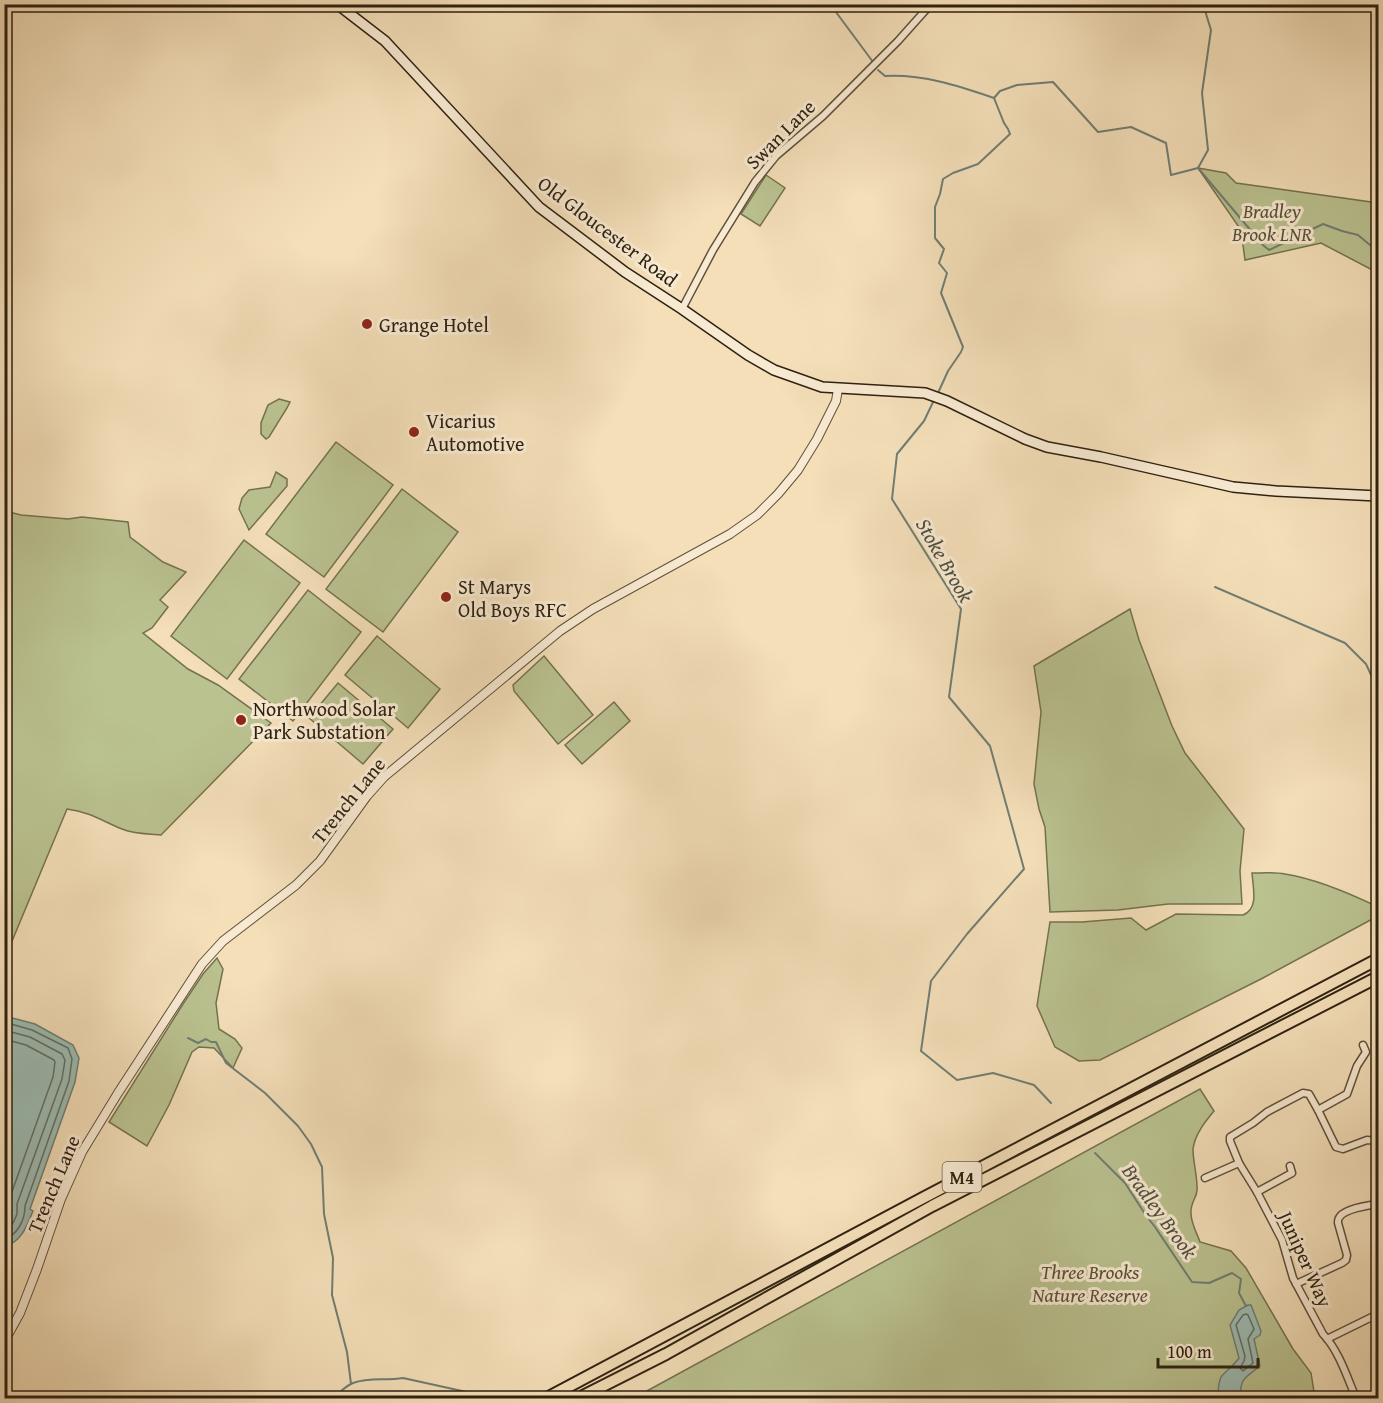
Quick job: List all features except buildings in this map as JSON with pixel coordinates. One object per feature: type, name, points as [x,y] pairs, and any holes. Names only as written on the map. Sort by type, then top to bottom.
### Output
[{"type":"highway","name":"M4","points":[[547,1398],[1378,959]]},
{"type":"highway","name":"M4","points":[[579,1398],[666,1354],[932,1206],[1378,976]]},
{"type":"main road","name":"Old Gloucester Road","points":[[337,4],[385,41],[539,207],[625,272],[748,356],[774,370],[822,387],[925,393],[948,401],[1025,439],[1047,447],[1233,487],[1378,496]]},
{"type":"street","name":"Swan Lane","points":[[682,309],[713,250],[755,182],[776,156],[823,116],[866,74],[931,4]]},
{"type":"street","name":"Trench Lane","points":[[4,1342],[20,1313],[61,1199],[82,1152],[202,964],[223,941],[296,885],[320,861],[367,796],[384,777],[560,631],[593,609],[730,534],[757,515],[798,470],[818,439],[836,400],[838,389]]},
{"type":"street","points":[[1318,1110],[1347,1094],[1357,1066],[1366,1052],[1363,1045]]},
{"type":"street","name":"Juniper Way","points":[[1356,1398],[1339,1359],[1296,1284],[1282,1240],[1239,1163],[1230,1137],[1267,1112],[1303,1093],[1309,1095],[1336,1147],[1343,1149],[1367,1140],[1378,1141]]},
{"type":"street","points":[[1205,1178],[1239,1163]]},
{"type":"street","points":[[1257,1192],[1292,1173],[1290,1166]]},
{"type":"street","points":[[1296,1284],[1346,1260],[1347,1255],[1338,1223],[1338,1218],[1342,1214],[1366,1205],[1378,1204]]},
{"type":"street","points":[[1327,1339],[1378,1314]]},
{"type":"green space","name":"Bradley Brook LNR","points":[[1198,168],[1226,173],[1236,183],[1378,203],[1378,273],[1321,243],[1245,260],[1241,230]]},
{"type":"green space","points":[[766,175],[785,188],[760,226],[741,214]]},
{"type":"green space","points":[[279,399],[290,402],[266,439],[261,434],[261,423],[268,405]]},
{"type":"green space","points":[[336,442],[393,485],[324,577],[266,534]]},
{"type":"green space","points":[[276,472],[287,479],[287,486],[249,530],[239,509],[242,498],[249,490],[270,487]]},
{"type":"green space","points":[[402,489],[458,532],[383,632],[326,589]]},
{"type":"green space","points":[[5,511],[21,515],[68,519],[82,517],[128,522],[130,537],[163,562],[186,572],[160,600],[168,607],[152,628],[143,633],[188,669],[218,685],[271,723],[161,835],[127,831],[89,815],[67,809],[5,958]]},
{"type":"green space","points":[[244,540],[300,583],[227,679],[171,636]]},
{"type":"green space","points":[[308,590],[361,632],[293,721],[239,679]]},
{"type":"green space","points":[[1130,609],[1139,640],[1172,726],[1185,753],[1244,829],[1240,871],[1242,904],[1168,904],[1118,910],[1050,912],[1045,827],[1034,784],[1041,712],[1034,666]]},
{"type":"green space","points":[[377,636],[440,689],[408,728],[345,675]]},
{"type":"green space","points":[[544,656],[593,715],[558,744],[514,691],[513,685]]},
{"type":"green space","points":[[338,683],[393,729],[363,764],[309,718]]},
{"type":"green space","points":[[614,702],[630,721],[582,764],[565,745]]},
{"type":"green space","points":[[1252,873],[1281,873],[1321,883],[1378,907],[1378,916],[1261,979],[1100,1060],[1079,1061],[1055,1047],[1037,1006],[1050,922],[1131,918],[1146,930],[1176,914],[1243,915],[1248,912],[1253,903]]},
{"type":"green space","points":[[217,958],[223,969],[216,1003],[219,1029],[235,1039],[242,1048],[233,1068],[214,1048],[199,1047],[192,1052],[169,1105],[147,1146],[109,1122],[183,1004]]},
{"type":"green space","name":"Three Brooks Nature Reserve","points":[[1200,1089],[1214,1111],[1198,1133],[1193,1149],[1197,1190],[1191,1214],[1195,1229],[1200,1242],[1231,1251],[1246,1268],[1293,1349],[1311,1373],[1315,1398],[634,1398]]},
{"type":"water","points":[[5,1016],[35,1024],[73,1045],[79,1058],[75,1082],[30,1209],[33,1211],[20,1237],[5,1246]]},
{"type":"water","points":[[1251,1305],[1261,1331],[1260,1335],[1254,1339],[1260,1366],[1245,1378],[1241,1385],[1241,1396],[1250,1398],[1218,1398],[1221,1377],[1239,1358],[1230,1325],[1239,1310]]},
{"type":"waterway","name":"Bradley Brook","points":[[830,4],[873,62]]},
{"type":"waterway","points":[[1198,168],[1208,150],[1202,93],[1211,30],[1203,4]]},
{"type":"waterway","name":"Bradley Brook","points":[[878,70],[885,76],[927,79],[994,98]]},
{"type":"waterway","name":"Bradley Brook","points":[[994,98],[1000,91],[1017,85],[1053,82],[1098,132],[1131,127],[1166,143],[1171,175],[1198,168],[1269,250],[1323,224],[1358,235],[1370,245],[1378,244]]},
{"type":"waterway","name":"Stoke Brook","points":[[938,393],[963,347],[941,293],[947,273],[939,263],[944,249],[935,238],[935,207],[943,179],[978,164],[1010,134],[994,98]]},
{"type":"waterway","name":"Stoke Brook","points":[[935,398],[924,421],[897,454],[892,499],[961,609],[949,697],[990,746],[1024,869],[967,934],[931,981],[921,1051],[957,1080],[993,1073],[1034,1085],[1051,1103]]},
{"type":"waterway","points":[[1215,587],[1345,643],[1366,664],[1378,690]]},
{"type":"waterway","points":[[188,1038],[198,1043],[206,1039],[216,1042],[226,1063],[265,1093],[298,1126],[311,1144],[322,1167],[324,1214],[333,1258],[332,1295],[347,1352],[351,1384]]},
{"type":"waterway","name":"Bradley Brook","points":[[1095,1153],[1125,1183],[1192,1282],[1209,1283],[1232,1273],[1241,1279],[1239,1293],[1246,1306]]},
{"type":"waterway","points":[[332,1398],[347,1386],[359,1381],[403,1378],[494,1398]]},
{"type":"place","name":"Grange Hotel","points":[[367,324]]},
{"type":"place","name":"Vicarius Automotive","points":[[414,432]]},
{"type":"place","name":"St Marys Old Boys RFC","points":[[446,597]]},
{"type":"place","name":"Northwood Solar Park Substation","points":[[241,720]]}]
